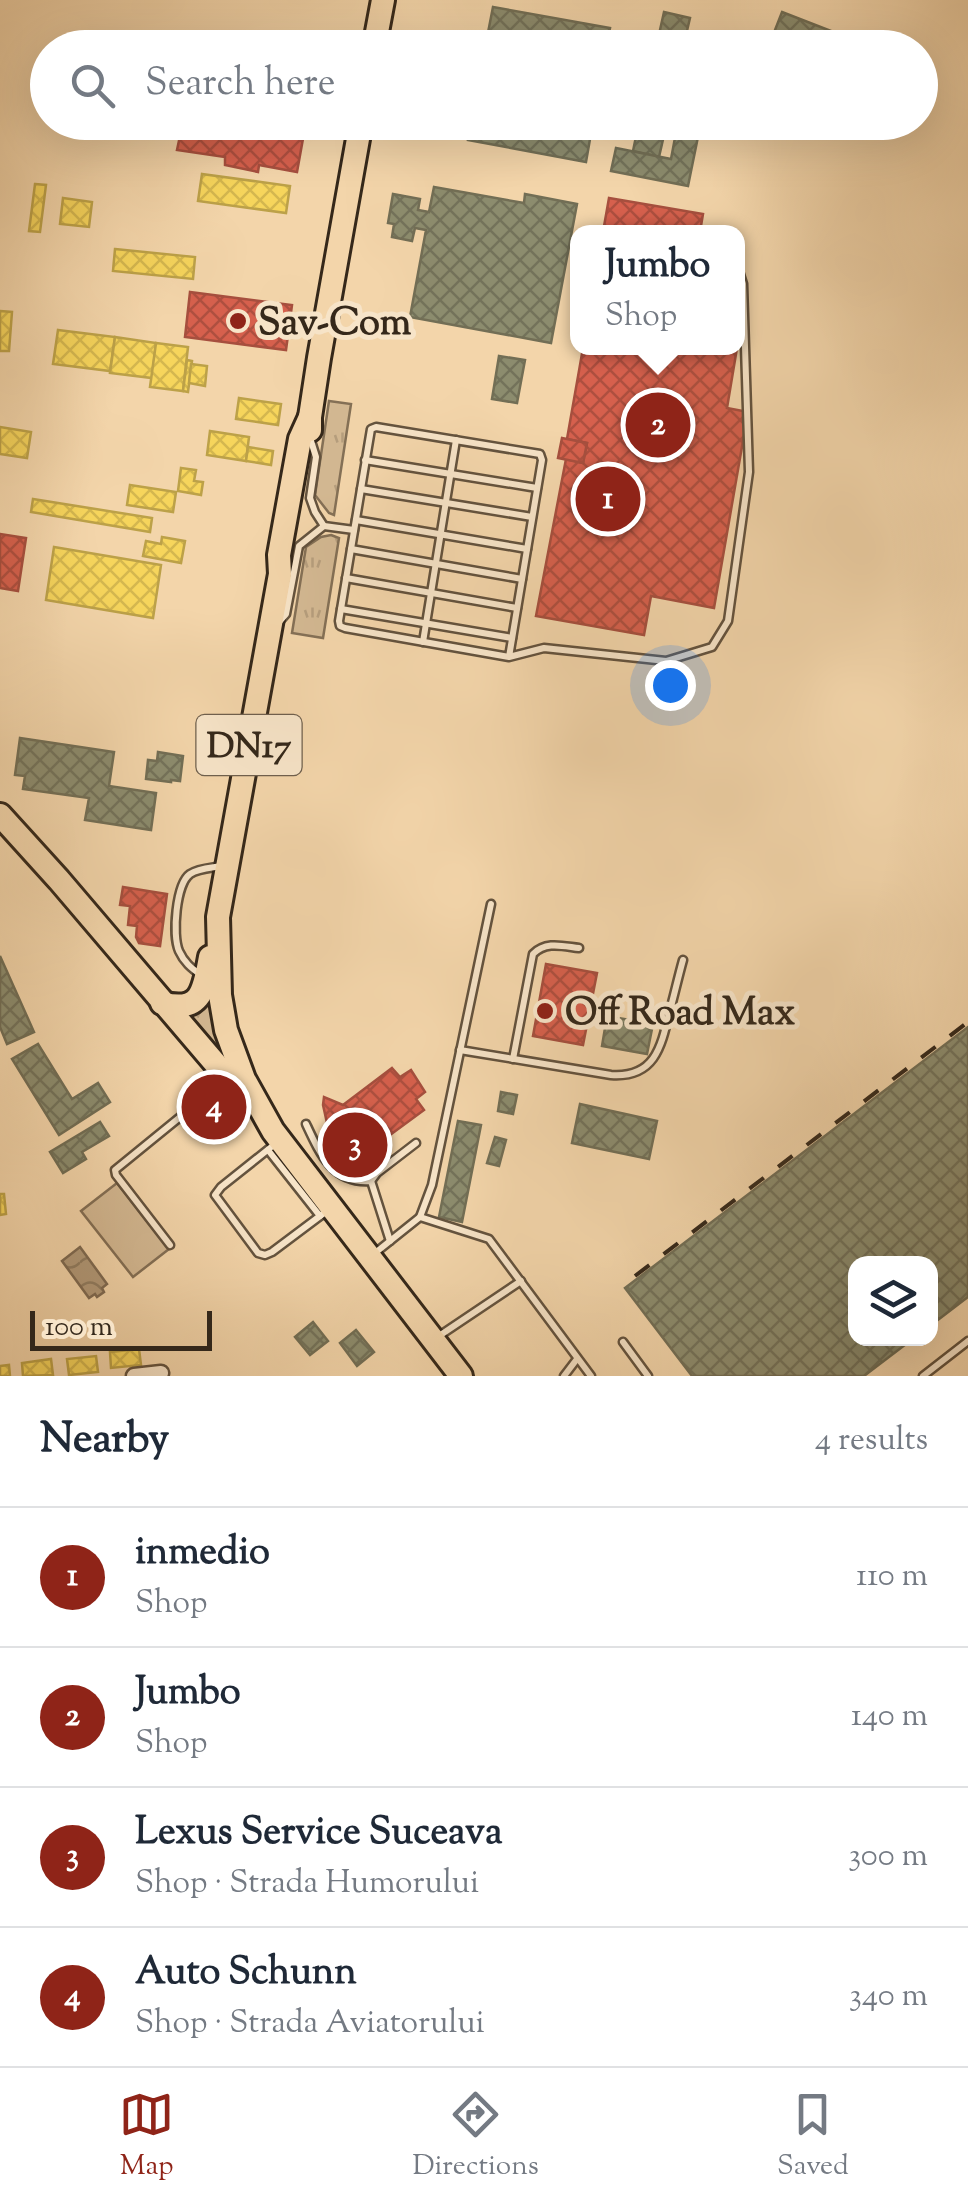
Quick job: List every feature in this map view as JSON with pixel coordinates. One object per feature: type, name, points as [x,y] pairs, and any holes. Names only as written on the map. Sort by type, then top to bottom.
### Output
[{"type":"main road","points":[[377,30],[383,0]]},
{"type":"main road","name":"DN17","points":[[280,574],[290,553],[311,441],[310,416],[358,140]]},
{"type":"main road","name":"DN17","points":[[310,416],[300,439],[279,555],[280,574],[218,917],[220,996],[239,1068],[274,1140],[326,1212],[370,1257],[461,1376]]},
{"type":"main road","points":[[0,815],[228,1078],[274,1140]]},
{"type":"main road","points":[[162,1002],[181,1006],[194,1002],[202,992],[218,917]]},
{"type":"street","points":[[134,1376],[161,1373]]},
{"type":"lane","points":[[509,657],[538,488],[540,454],[371,429],[339,621],[344,628],[509,657],[544,648],[666,660],[712,647],[728,621],[750,472],[745,338]]},
{"type":"lane","points":[[422,642],[456,440]]},
{"type":"lane","points":[[311,441],[316,457],[310,498],[324,526]]},
{"type":"lane","points":[[365,460],[538,488]]},
{"type":"lane","points":[[360,489],[532,518]]},
{"type":"lane","points":[[356,520],[527,548]]},
{"type":"lane","points":[[269,634],[286,614],[299,546],[324,526],[354,530]]},
{"type":"lane","points":[[351,548],[522,579]]},
{"type":"lane","points":[[346,578],[517,608]]},
{"type":"lane","points":[[341,609],[512,638]]},
{"type":"lane","points":[[206,978],[184,961],[175,940],[181,884],[196,870],[228,865]]},
{"type":"lane","points":[[370,1257],[420,1217],[432,1185],[491,904]]},
{"type":"lane","points":[[512,1059],[534,954],[540,946],[578,948]]},
{"type":"lane","points":[[460,1050],[628,1075],[644,1068],[662,1045],[683,960]]},
{"type":"lane","points":[[170,1246],[116,1170],[228,1078]]},
{"type":"lane","points":[[306,1124],[332,1168],[348,1180],[370,1180],[416,1143]]},
{"type":"lane","points":[[274,1140],[220,1186],[216,1200],[262,1255],[272,1252],[326,1212]]},
{"type":"lane","points":[[370,1180],[390,1241]]},
{"type":"lane","points":[[420,1217],[489,1239],[591,1376]]},
{"type":"lane","points":[[434,1339],[520,1281]]},
{"type":"lane","points":[[923,1376],[968,1341]]},
{"type":"lane","points":[[623,1342],[648,1376]]},
{"type":"lane","points":[[564,1376],[577,1359]]},
{"type":"green space","points":[[329,401],[351,404],[334,515],[315,495]]},
{"type":"green space","points":[[331,535],[339,538],[323,638],[292,633],[306,547]]},
{"type":"green space","points":[[214,988],[238,1078],[189,1016],[201,1009]]},
{"type":"green space","points":[[117,1183],[169,1249],[133,1277],[81,1211]]},
{"type":"water","points":[[80,1247],[107,1284],[97,1297],[95,1294],[89,1298],[62,1261]]},
{"type":"building: Homes","points":[[202,174],[290,186],[286,213],[198,201]]},
{"type":"building: Homes","points":[[35,184],[46,185],[40,232],[29,231]]},
{"type":"building: Homes","points":[[63,198],[92,202],[89,227],[60,224]]},
{"type":"building: Homes","points":[[115,249],[195,257],[193,279],[113,271]]},
{"type":"building: Homes","points":[[0,311],[12,312],[9,351],[0,351]]},
{"type":"building: Homes","points":[[58,330],[115,337],[110,371],[53,364]]},
{"type":"building: Homes","points":[[115,337],[156,343],[152,378],[110,373]]},
{"type":"building: Homes","points":[[156,343],[188,347],[183,391],[150,387]]},
{"type":"building: Homes","points":[[187,360],[192,361],[188,392],[183,391]]},
{"type":"building: Homes","points":[[191,364],[207,366],[205,386],[189,383]]},
{"type":"building: Homes","points":[[239,398],[281,404],[278,425],[236,419]]},
{"type":"building: Homes","points":[[0,427],[31,432],[27,458],[0,454]]},
{"type":"building: Homes","points":[[210,431],[249,437],[246,461],[207,455]]},
{"type":"building: Homes","points":[[248,447],[273,451],[271,465],[246,461]]},
{"type":"building: Homes","points":[[181,468],[196,470],[194,481],[203,482],[201,495],[178,491]]},
{"type":"building: Homes","points":[[130,485],[176,492],[173,512],[127,505]]},
{"type":"building: Homes","points":[[33,499],[152,518],[150,532],[31,512]]},
{"type":"building: Homes","points":[[162,537],[185,541],[181,563],[143,556],[146,541],[161,544]]},
{"type":"building: Homes","points":[[54,547],[161,565],[153,618],[46,600]]},
{"type":"building: Homes","points":[[0,1194],[4,1194],[6,1214],[0,1215]]},
{"type":"building: Homes","points":[[139,1349],[141,1365],[111,1368],[110,1352]]},
{"type":"building: Homes","points":[[96,1356],[98,1372],[69,1375],[67,1359]]},
{"type":"building: Homes","points":[[51,1359],[53,1375],[23,1376],[22,1363]]},
{"type":"building: Homes","points":[[9,1365],[10,1376],[0,1376],[0,1366]]},
{"type":"building: Shops","points":[[179,140],[303,140],[297,172],[259,165],[258,172],[225,165],[225,157],[177,150]]},
{"type":"building: Shops","points":[[609,198],[703,214],[701,225],[604,225]]},
{"type":"building: Shops","name":"Sav-Com","points":[[190,292],[292,305],[286,350],[185,337]]},
{"type":"building: Shops","points":[[582,355],[736,355],[727,408],[748,412],[714,608],[651,596],[644,635],[536,616],[566,459],[583,463],[587,443],[567,439]]},
{"type":"building: Shops","points":[[562,438],[587,443],[583,463],[558,458]]},
{"type":"building: Shops","points":[[0,534],[26,538],[18,591],[0,588]]},
{"type":"building: Shops","points":[[123,887],[167,894],[160,946],[139,943],[137,926],[128,925],[130,906],[120,905]]},
{"type":"building: Shops","points":[[546,964],[597,973],[583,1045],[533,1036]]},
{"type":"building: Shops","points":[[392,1068],[400,1077],[411,1070],[425,1092],[416,1099],[424,1110],[375,1146],[377,1165],[355,1161],[339,1148],[329,1132],[324,1097],[343,1105]]},
{"type":"building: Industry","points":[[493,7],[610,28],[610,30],[489,30]]},
{"type":"building: Industry","points":[[664,12],[690,18],[687,30],[660,30]]},
{"type":"building: Industry","points":[[782,12],[828,30],[775,30]]},
{"type":"building: Industry","points":[[468,140],[590,140],[586,162]]},
{"type":"building: Industry","points":[[635,140],[663,140],[659,157],[633,151]]},
{"type":"building: Industry","points":[[675,140],[697,140],[688,186],[611,171],[616,148],[671,159]]},
{"type":"building: Industry","points":[[434,187],[524,203],[525,194],[577,204],[570,225],[551,343],[410,317],[426,230],[415,228],[412,241],[392,237],[394,224],[388,223],[393,194],[420,199],[418,210],[429,212]]},
{"type":"building: Industry","points":[[499,356],[525,360],[517,403],[492,399]]},
{"type":"building: Industry","points":[[20,738],[114,752],[109,786],[156,793],[151,830],[85,820],[89,798],[23,789],[25,776],[15,775]]},
{"type":"building: Industry","points":[[158,752],[183,756],[180,781],[146,779],[148,760],[157,761]]},
{"type":"building: Industry","points":[[0,956],[34,1032],[7,1044],[0,1027]]},
{"type":"building: Industry","points":[[607,1016],[653,1024],[647,1054],[602,1046]]},
{"type":"building: Industry","points":[[968,1027],[968,1297],[938,1320],[938,1256],[848,1256],[848,1346],[903,1346],[864,1376],[692,1376],[625,1288]]},
{"type":"building: Industry","points":[[38,1044],[72,1099],[98,1083],[110,1102],[59,1135],[12,1059]]},
{"type":"building: Industry","points":[[501,1092],[517,1095],[513,1114],[498,1111]]},
{"type":"building: Industry","points":[[580,1104],[657,1121],[649,1159],[572,1143]]},
{"type":"building: Industry","points":[[458,1121],[481,1125],[462,1222],[439,1217]]},
{"type":"building: Industry","points":[[100,1122],[109,1136],[82,1152],[86,1159],[63,1173],[50,1152]]},
{"type":"building: Industry","points":[[495,1137],[506,1140],[499,1166],[487,1163]]},
{"type":"building: Industry","points":[[313,1322],[328,1341],[310,1355],[295,1337]]},
{"type":"building: Industry","points":[[356,1330],[374,1352],[357,1366],[340,1343]]},
{"type":"railway","points":[[635,1276],[968,1022]]},
{"type":"place","name":"Sav-Com","points":[[238,321]]},
{"type":"place","name":"Jumbo","points":[[658,425]]},
{"type":"place","name":"inmedio","points":[[608,499]]},
{"type":"place","name":"Off Road Max","points":[[545,1011]]},
{"type":"place","name":"Auto Schunn","points":[[214,1107]]},
{"type":"place","name":"Lexus Service Suceava","points":[[355,1145]]}]
